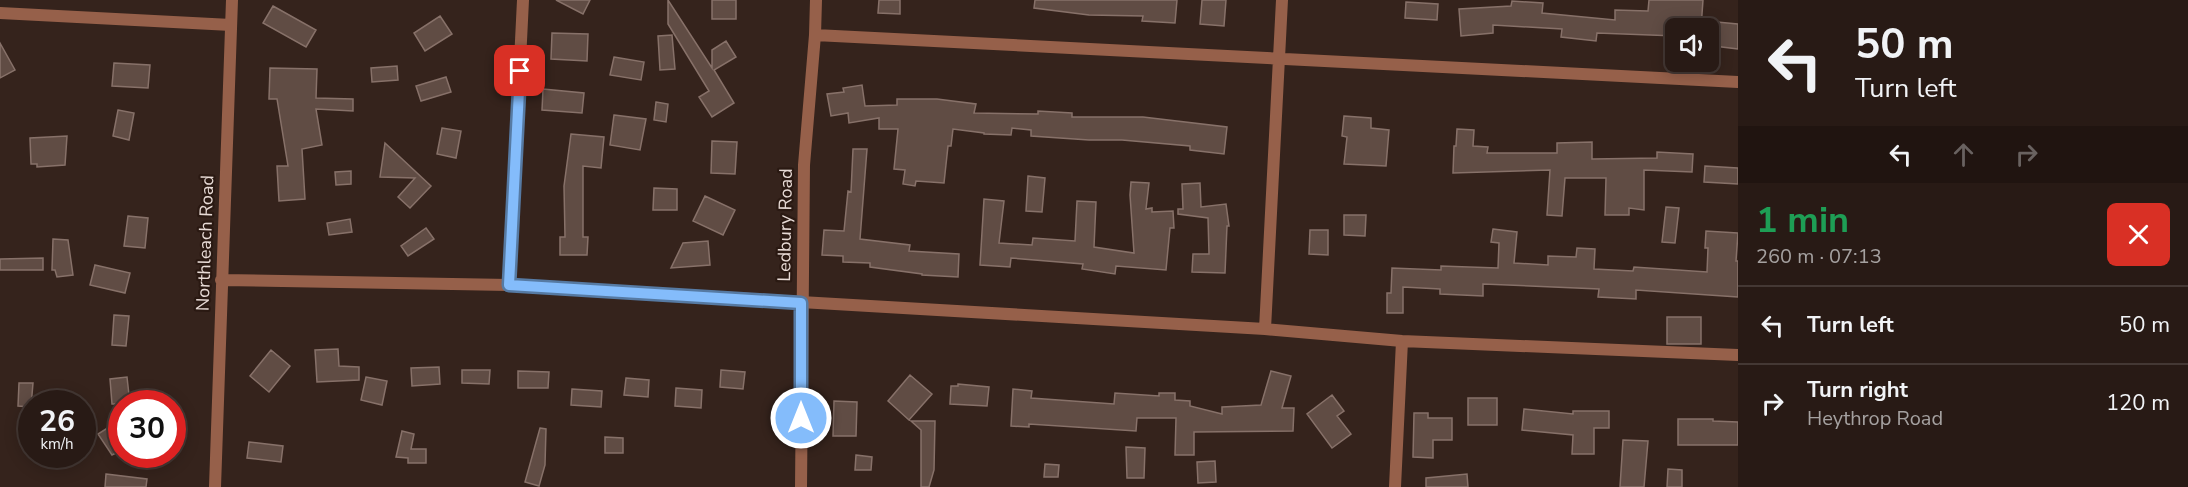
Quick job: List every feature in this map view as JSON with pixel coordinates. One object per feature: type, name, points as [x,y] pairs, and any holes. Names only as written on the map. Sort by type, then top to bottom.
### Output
[{"type":"street","name":"Northleach Road","points":[[215,487],[231,0]]},
{"type":"street","points":[[509,285],[523,0]]},
{"type":"street","name":"Ledbury Road","points":[[801,487],[804,165],[816,0]]},
{"type":"street","points":[[1265,329],[1282,0]]},
{"type":"street","points":[[0,13],[231,25]]},
{"type":"street","points":[[815,35],[1738,82]]},
{"type":"street","points":[[221,280],[509,285],[1265,329],[1402,341],[1738,355]]},
{"type":"street","points":[[1395,487],[1402,341]]},
{"type":"building","points":[[556,0],[590,0],[583,14]]},
{"type":"building","points":[[668,0],[712,68],[712,50],[726,41],[736,57],[714,70],[734,103],[712,117],[699,97],[709,91],[668,24]]},
{"type":"building","points":[[712,0],[736,0],[736,19],[712,19]]},
{"type":"building","points":[[879,0],[900,0],[900,14],[878,13]]},
{"type":"building","points":[[1035,0],[1177,0],[1175,23],[1142,21],[1143,16],[1089,15],[1034,8]]},
{"type":"building","points":[[1202,0],[1226,0],[1224,26],[1200,24]]},
{"type":"building","points":[[1649,0],[1703,0],[1702,18],[1665,18],[1665,36],[1597,33],[1596,41],[1561,37],[1562,29],[1493,25],[1493,33],[1461,36],[1459,9],[1511,6],[1512,1],[1543,3],[1542,13],[1615,20],[1615,10],[1648,11]]},
{"type":"building","points":[[1406,2],[1438,4],[1437,20],[1405,18]]},
{"type":"building","points":[[273,6],[316,30],[306,47],[263,23]]},
{"type":"building","points":[[440,16],[452,34],[425,51],[414,33]]},
{"type":"building","points":[[1719,22],[1738,24],[1738,49],[1719,47]]},
{"type":"building","points":[[552,33],[588,34],[587,61],[551,59]]},
{"type":"building","points":[[672,35],[675,69],[660,70],[658,36]]},
{"type":"building","points":[[0,43],[15,70],[0,78]]},
{"type":"building","points":[[614,57],[644,62],[641,80],[610,75]]},
{"type":"building","points":[[114,63],[150,65],[148,88],[112,86]]},
{"type":"building","points":[[397,66],[398,80],[372,82],[371,68]]},
{"type":"building","points":[[270,68],[317,69],[316,98],[353,99],[353,111],[316,109],[322,145],[302,149],[305,199],[279,201],[277,166],[288,166],[277,99],[269,99]]},
{"type":"building","points":[[446,77],[451,92],[421,101],[416,86]]},
{"type":"building","points":[[862,85],[865,106],[897,105],[897,99],[937,99],[976,104],[974,113],[1038,114],[1038,111],[1072,113],[1072,117],[1143,117],[1227,127],[1224,154],[1190,150],[1190,146],[1031,136],[1031,130],[1012,128],[1011,135],[953,129],[951,146],[948,146],[944,183],[916,181],[915,186],[903,184],[905,170],[894,169],[898,129],[879,129],[879,118],[849,123],[848,113],[831,116],[827,94],[844,92],[843,88]]},
{"type":"building","points":[[543,89],[584,93],[582,113],[542,110]]},
{"type":"building","points":[[656,102],[668,104],[666,122],[654,120]]},
{"type":"building","points":[[118,110],[134,113],[129,140],[113,136]]},
{"type":"building","points":[[614,115],[646,119],[640,150],[610,145]]},
{"type":"building","points":[[1344,116],[1371,118],[1371,128],[1389,130],[1386,166],[1344,164],[1347,137],[1342,136]]},
{"type":"building","points":[[442,128],[461,131],[456,158],[437,154]]},
{"type":"building","points":[[1457,129],[1474,130],[1473,146],[1488,147],[1487,153],[1557,153],[1557,143],[1592,142],[1592,159],[1657,158],[1657,152],[1693,154],[1692,172],[1644,170],[1644,210],[1629,208],[1629,215],[1605,215],[1606,178],[1565,178],[1562,216],[1547,215],[1550,170],[1453,173]]},
{"type":"building","points":[[571,134],[604,137],[601,168],[583,166],[583,237],[588,237],[587,255],[560,255],[560,237],[565,237],[564,186]]},
{"type":"building","points":[[67,136],[65,165],[37,167],[37,164],[31,164],[30,138]]},
{"type":"building","points":[[712,141],[737,142],[735,174],[711,173]]},
{"type":"building","points":[[385,143],[431,186],[410,208],[398,197],[415,178],[380,177]]},
{"type":"building","points":[[853,149],[867,149],[860,239],[910,245],[909,251],[959,254],[958,277],[922,275],[870,267],[870,263],[843,262],[843,256],[822,255],[824,230],[844,231],[848,191],[851,192]]},
{"type":"building","points":[[1705,166],[1738,168],[1738,184],[1704,182]]},
{"type":"building","points":[[351,171],[351,184],[336,185],[335,172]]},
{"type":"building","points":[[1028,176],[1045,178],[1042,212],[1026,211]]},
{"type":"building","points":[[1131,182],[1149,183],[1146,209],[1152,208],[1152,212],[1173,211],[1174,228],[1170,228],[1166,270],[1116,266],[1115,274],[1082,269],[1083,264],[1011,258],[1010,267],[980,265],[984,199],[1004,201],[999,243],[1032,245],[1033,238],[1075,241],[1077,201],[1096,202],[1094,247],[1134,253]]},
{"type":"building","points":[[1200,183],[1201,207],[1226,204],[1229,226],[1227,226],[1225,273],[1192,272],[1193,254],[1209,254],[1208,218],[1178,214],[1178,209],[1183,209],[1182,184]]},
{"type":"building","points":[[654,188],[677,189],[677,210],[653,210]]},
{"type":"building","points":[[705,196],[735,210],[723,235],[693,221]]},
{"type":"building","points":[[1666,207],[1679,208],[1675,243],[1662,242]]},
{"type":"building","points":[[1344,215],[1366,215],[1365,236],[1344,235]]},
{"type":"building","points":[[128,216],[148,218],[145,248],[124,246]]},
{"type":"building","points":[[350,219],[352,232],[329,235],[327,223]]},
{"type":"building","points":[[426,228],[434,239],[408,256],[401,246]]},
{"type":"building","points":[[1493,229],[1517,232],[1514,263],[1548,265],[1548,256],[1576,257],[1577,248],[1595,249],[1594,269],[1633,271],[1634,267],[1707,272],[1706,231],[1738,233],[1736,261],[1738,261],[1738,297],[1636,290],[1636,299],[1598,297],[1599,289],[1483,284],[1483,296],[1440,294],[1440,289],[1403,287],[1403,313],[1387,313],[1387,293],[1391,293],[1392,268],[1441,270],[1441,266],[1498,268],[1499,243],[1491,242]]},
{"type":"building","points":[[1310,230],[1328,230],[1328,255],[1309,254]]},
{"type":"building","points":[[53,239],[68,240],[73,275],[57,277],[55,270],[52,270]]},
{"type":"building","points":[[708,241],[710,265],[671,268],[683,243]]},
{"type":"building","points":[[43,258],[43,270],[0,270],[0,259]]},
{"type":"building","points":[[95,265],[130,273],[125,293],[90,285]]},
{"type":"building","points":[[114,315],[129,316],[126,346],[112,345]]},
{"type":"building","points":[[1667,317],[1701,317],[1701,344],[1667,344]]},
{"type":"building","points":[[338,349],[339,366],[359,367],[359,380],[317,382],[315,350]]},
{"type":"building","points":[[271,350],[290,366],[269,392],[250,376]]},
{"type":"building","points":[[439,367],[440,384],[412,386],[411,368]]},
{"type":"building","points":[[462,370],[490,370],[489,384],[462,383]]},
{"type":"building","points":[[721,370],[745,372],[743,389],[720,387]]},
{"type":"building","points":[[518,371],[549,372],[548,388],[518,388]]},
{"type":"building","points":[[1271,371],[1291,376],[1282,408],[1294,408],[1293,431],[1194,432],[1194,455],[1175,455],[1176,418],[1137,418],[1136,431],[1029,424],[1029,427],[1011,426],[1013,389],[1032,391],[1031,398],[1114,404],[1115,393],[1159,396],[1159,393],[1175,393],[1175,400],[1190,401],[1190,406],[1222,414],[1222,407],[1261,405]]},
{"type":"building","points":[[910,375],[932,394],[909,420],[888,401]]},
{"type":"building","points":[[127,377],[128,390],[111,390],[110,379]]},
{"type":"building","points":[[366,377],[387,381],[382,405],[361,400]]},
{"type":"building","points":[[626,378],[649,380],[648,397],[624,395]]},
{"type":"building","points":[[19,383],[33,383],[32,390],[19,390]]},
{"type":"building","points":[[958,384],[989,387],[987,406],[950,404],[951,386],[958,386]]},
{"type":"building","points":[[676,388],[702,390],[701,408],[675,406]]},
{"type":"building","points":[[572,389],[602,391],[601,407],[571,405]]},
{"type":"building","points":[[1332,395],[1344,411],[1337,416],[1351,434],[1332,448],[1307,414]]},
{"type":"building","points":[[1468,398],[1497,398],[1497,425],[1468,425]]},
{"type":"building","points":[[834,401],[857,402],[856,436],[833,436]]},
{"type":"building","points":[[1524,409],[1573,414],[1573,411],[1609,411],[1609,428],[1594,428],[1594,454],[1572,454],[1573,435],[1522,430]]},
{"type":"building","points":[[1414,413],[1428,413],[1428,418],[1452,418],[1452,440],[1433,440],[1433,458],[1413,457]]},
{"type":"building","points":[[1678,419],[1738,422],[1738,445],[1678,445]]},
{"type":"building","points":[[911,421],[935,421],[934,470],[929,487],[921,487],[921,430]]},
{"type":"building","points":[[108,428],[108,449],[98,434]]},
{"type":"building","points":[[540,428],[546,429],[545,465],[539,486],[525,482]]},
{"type":"building","points":[[402,431],[414,434],[411,449],[426,449],[426,463],[408,463],[408,458],[396,457]]},
{"type":"building","points":[[605,437],[623,438],[623,453],[605,453]]},
{"type":"building","points":[[1623,440],[1648,441],[1644,487],[1620,487]]},
{"type":"building","points":[[249,442],[283,446],[281,462],[247,458]]},
{"type":"building","points":[[1126,447],[1145,448],[1144,478],[1127,478]]},
{"type":"building","points":[[856,455],[872,457],[871,470],[855,470]]},
{"type":"building","points":[[1215,461],[1216,482],[1198,483],[1197,462]]},
{"type":"building","points":[[1045,464],[1059,465],[1058,477],[1044,477]]},
{"type":"building","points":[[1668,469],[1682,470],[1682,487],[1667,487]]},
{"type":"building","points":[[106,474],[147,479],[146,487],[105,487]]},
{"type":"building","points":[[1467,474],[1468,487],[1426,487],[1426,478]]},
{"type":"route","points":[[520,71],[509,285],[801,303],[801,418]]}]
